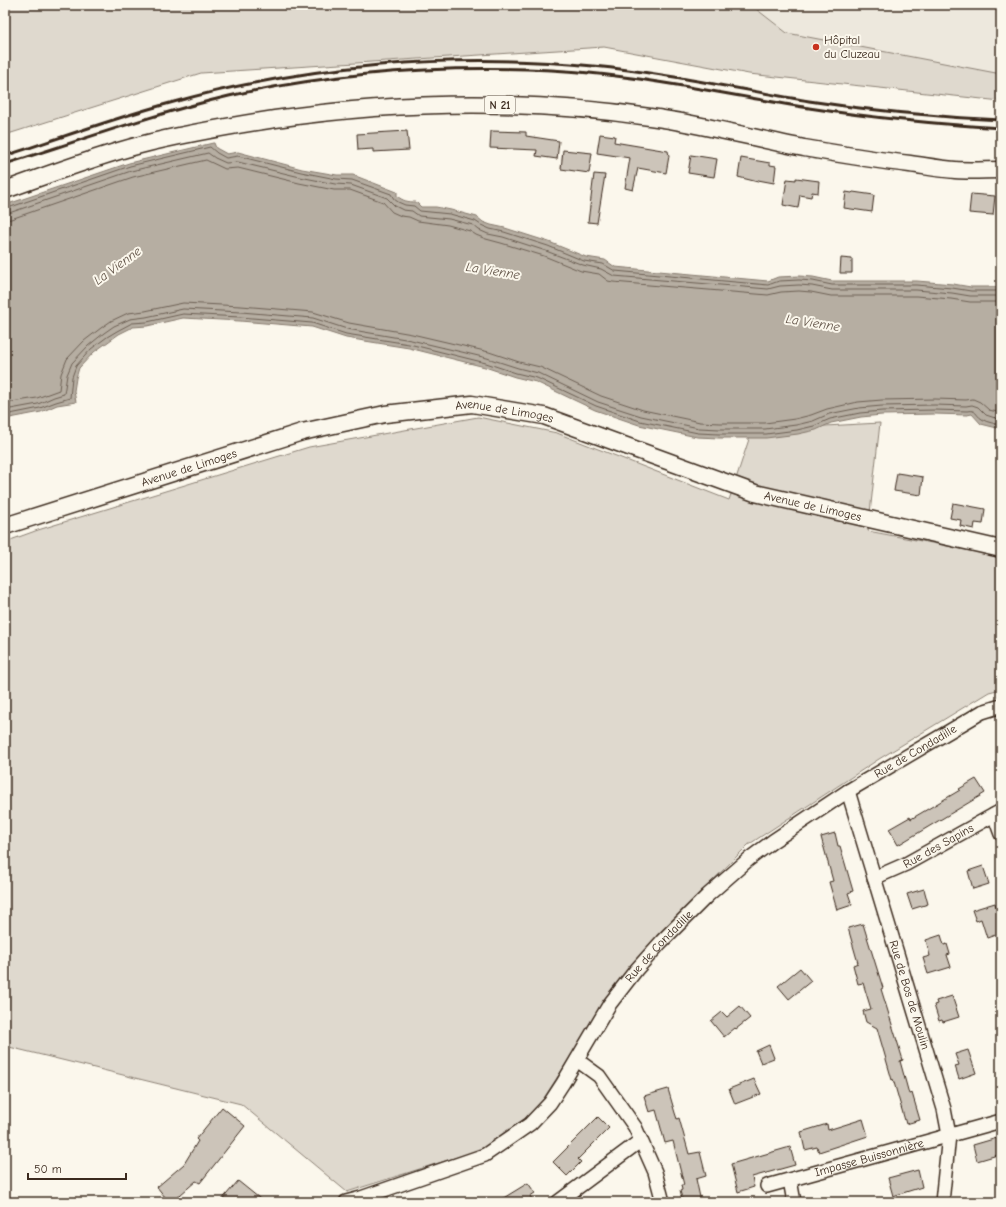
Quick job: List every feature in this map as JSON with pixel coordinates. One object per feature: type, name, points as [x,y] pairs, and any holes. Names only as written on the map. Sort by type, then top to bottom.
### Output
[{"type":"main road","name":"N 21","points":[[5,190],[62,170],[139,146],[193,133],[321,112],[403,105],[525,105],[590,109],[652,117],[804,148],[879,160],[955,170],[1001,170]]},
{"type":"main road","name":"Avenue de Limoges","points":[[5,526],[302,432],[384,414],[472,404],[544,416],[755,493],[1001,549]]},
{"type":"street","name":"Rue de Condadille","points":[[346,1202],[485,1155],[530,1124],[550,1103],[609,1005],[636,970],[662,941],[708,895],[749,858],[848,791],[982,712],[1001,706]]},
{"type":"street","name":"Rue de Bos de Moulin","points":[[848,791],[944,1109],[949,1135],[942,1202]]},
{"type":"street","name":"Rue des Sapins","points":[[874,878],[906,864],[998,813]]},
{"type":"street","points":[[998,813],[1001,834]]},
{"type":"street","points":[[577,1060],[599,1076],[635,1127],[655,1172],[663,1202]]},
{"type":"street","name":"Impasse Buissonnière","points":[[767,1186],[1001,1121]]},
{"type":"street","points":[[558,1202],[640,1141]]},
{"type":"street","points":[[790,1180],[794,1202]]},
{"type":"shaded area","name":"Hôpital du Cluzeau","points":[[5,5],[64,5],[64,7],[83,5],[751,5],[787,33],[1001,74],[1001,101],[749,74],[604,47],[201,73],[5,135]]},
{"type":"shaded area","name":"Hôpital du Cluzeau","points":[[64,5],[1000,5],[1001,95],[650,50],[64,7]]},
{"type":"shaded area","points":[[478,417],[557,433],[729,500],[752,430],[880,423],[868,531],[1001,556],[1001,689],[989,692],[879,759],[748,845],[653,941],[606,1002],[542,1101],[521,1124],[489,1147],[347,1192],[241,1104],[5,1046],[5,542],[38,530],[309,447]]},
{"type":"water","name":"La Vienne","points":[[214,143],[216,148],[227,154],[238,152],[302,169],[337,175],[353,175],[397,192],[397,196],[401,199],[416,202],[421,207],[436,207],[477,217],[483,222],[491,225],[549,242],[586,257],[605,260],[615,267],[768,281],[778,277],[799,276],[832,281],[917,281],[971,287],[1001,287],[1001,429],[981,424],[972,414],[882,415],[861,417],[831,423],[816,430],[798,434],[766,438],[697,437],[639,425],[595,410],[536,382],[485,367],[409,348],[346,338],[312,327],[183,318],[147,326],[133,327],[119,334],[94,352],[79,368],[74,391],[76,402],[57,405],[41,412],[5,419],[5,205],[129,163]]},
{"type":"building","points":[[407,131],[409,150],[373,152],[373,149],[358,150],[357,134]]},
{"type":"building","points":[[491,131],[526,132],[526,136],[559,141],[557,159],[536,156],[537,150],[490,148]]},
{"type":"building","points":[[600,134],[615,136],[614,142],[668,151],[669,156],[666,173],[638,168],[633,190],[625,188],[630,158],[597,153]]},
{"type":"building","points":[[563,150],[592,153],[589,173],[561,169]]},
{"type":"building","points":[[691,155],[717,159],[714,177],[688,173]]},
{"type":"building","points":[[741,158],[770,163],[770,165],[776,166],[774,183],[758,180],[758,182],[738,177]]},
{"type":"building","points":[[594,174],[605,175],[597,223],[588,222]]},
{"type":"building","points":[[796,178],[819,181],[818,193],[812,192],[811,197],[800,195],[798,208],[783,205],[787,179],[796,180]]},
{"type":"building","points":[[846,192],[874,195],[872,212],[844,208]]},
{"type":"building","points":[[971,194],[995,196],[993,215],[969,213]]},
{"type":"building","points":[[841,258],[852,259],[852,273],[840,273]]},
{"type":"building","points":[[897,473],[923,477],[921,495],[894,491]]},
{"type":"building","points":[[953,503],[985,509],[983,524],[975,523],[974,529],[960,526],[961,520],[950,518]]},
{"type":"building","points":[[976,779],[985,793],[898,845],[889,829],[910,817],[911,819]]},
{"type":"building","points":[[835,833],[853,891],[848,893],[852,905],[837,910],[829,882],[833,881],[821,837]]},
{"type":"building","points":[[983,866],[989,884],[973,889],[968,871]]},
{"type":"building","points":[[924,889],[928,904],[912,909],[907,894]]},
{"type":"building","points":[[995,903],[998,913],[1001,912],[1001,933],[987,938],[981,919],[976,921],[972,910]]},
{"type":"building","points":[[863,924],[903,1060],[900,1061],[909,1094],[912,1093],[920,1120],[906,1124],[877,1028],[866,1022],[863,1011],[871,1009],[863,983],[858,984],[853,965],[858,963],[848,928]]},
{"type":"building","points":[[941,935],[944,945],[947,944],[950,954],[947,955],[951,967],[928,974],[923,958],[930,956],[926,940]]},
{"type":"building","points":[[800,968],[811,981],[789,999],[778,986]]},
{"type":"building","points":[[952,996],[959,1017],[943,1022],[942,1020],[939,1021],[934,1005],[937,1004],[936,1001]]},
{"type":"building","points":[[740,1006],[750,1018],[724,1037],[711,1021],[722,1012],[727,1017]]},
{"type":"building","points":[[769,1045],[774,1058],[761,1063],[756,1051]]},
{"type":"building","points":[[968,1050],[976,1073],[959,1079],[955,1066],[959,1065],[955,1054]]},
{"type":"building","points":[[754,1079],[761,1094],[735,1104],[729,1089]]},
{"type":"building","points":[[668,1089],[677,1119],[679,1118],[689,1154],[700,1152],[706,1176],[696,1179],[701,1202],[683,1202],[680,1191],[682,1190],[681,1185],[684,1185],[673,1141],[665,1143],[656,1110],[649,1112],[644,1096]]},
{"type":"building","points":[[222,1107],[245,1126],[200,1183],[196,1181],[172,1202],[169,1202],[157,1187],[184,1164],[198,1141],[196,1139]]},
{"type":"building","points":[[598,1117],[609,1128],[578,1159],[581,1162],[567,1176],[553,1162]]},
{"type":"building","points":[[863,1119],[868,1136],[819,1152],[817,1147],[805,1150],[801,1132],[827,1124],[828,1130]]},
{"type":"building","points":[[997,1138],[1001,1154],[977,1161],[973,1145]]},
{"type":"building","points":[[790,1147],[795,1165],[752,1177],[754,1187],[738,1192],[731,1164]]},
{"type":"building","points":[[918,1170],[922,1187],[893,1196],[888,1178]]},
{"type":"building","points":[[238,1181],[264,1202],[220,1202]]},
{"type":"building","points":[[528,1183],[535,1193],[530,1196],[534,1202],[497,1202]]},
{"type":"railway","points":[[5,156],[128,115],[221,90],[274,79],[326,71],[380,65],[433,62],[540,62],[593,66],[674,77],[857,108],[1001,120]]},
{"type":"railway","points":[[5,164],[144,119],[229,96],[302,82],[414,70],[489,68],[598,74],[633,78],[833,112],[953,125],[1001,128]]},
{"type":"place","name":"Hôpital du Cluzeau","points":[[816,47]]}]
